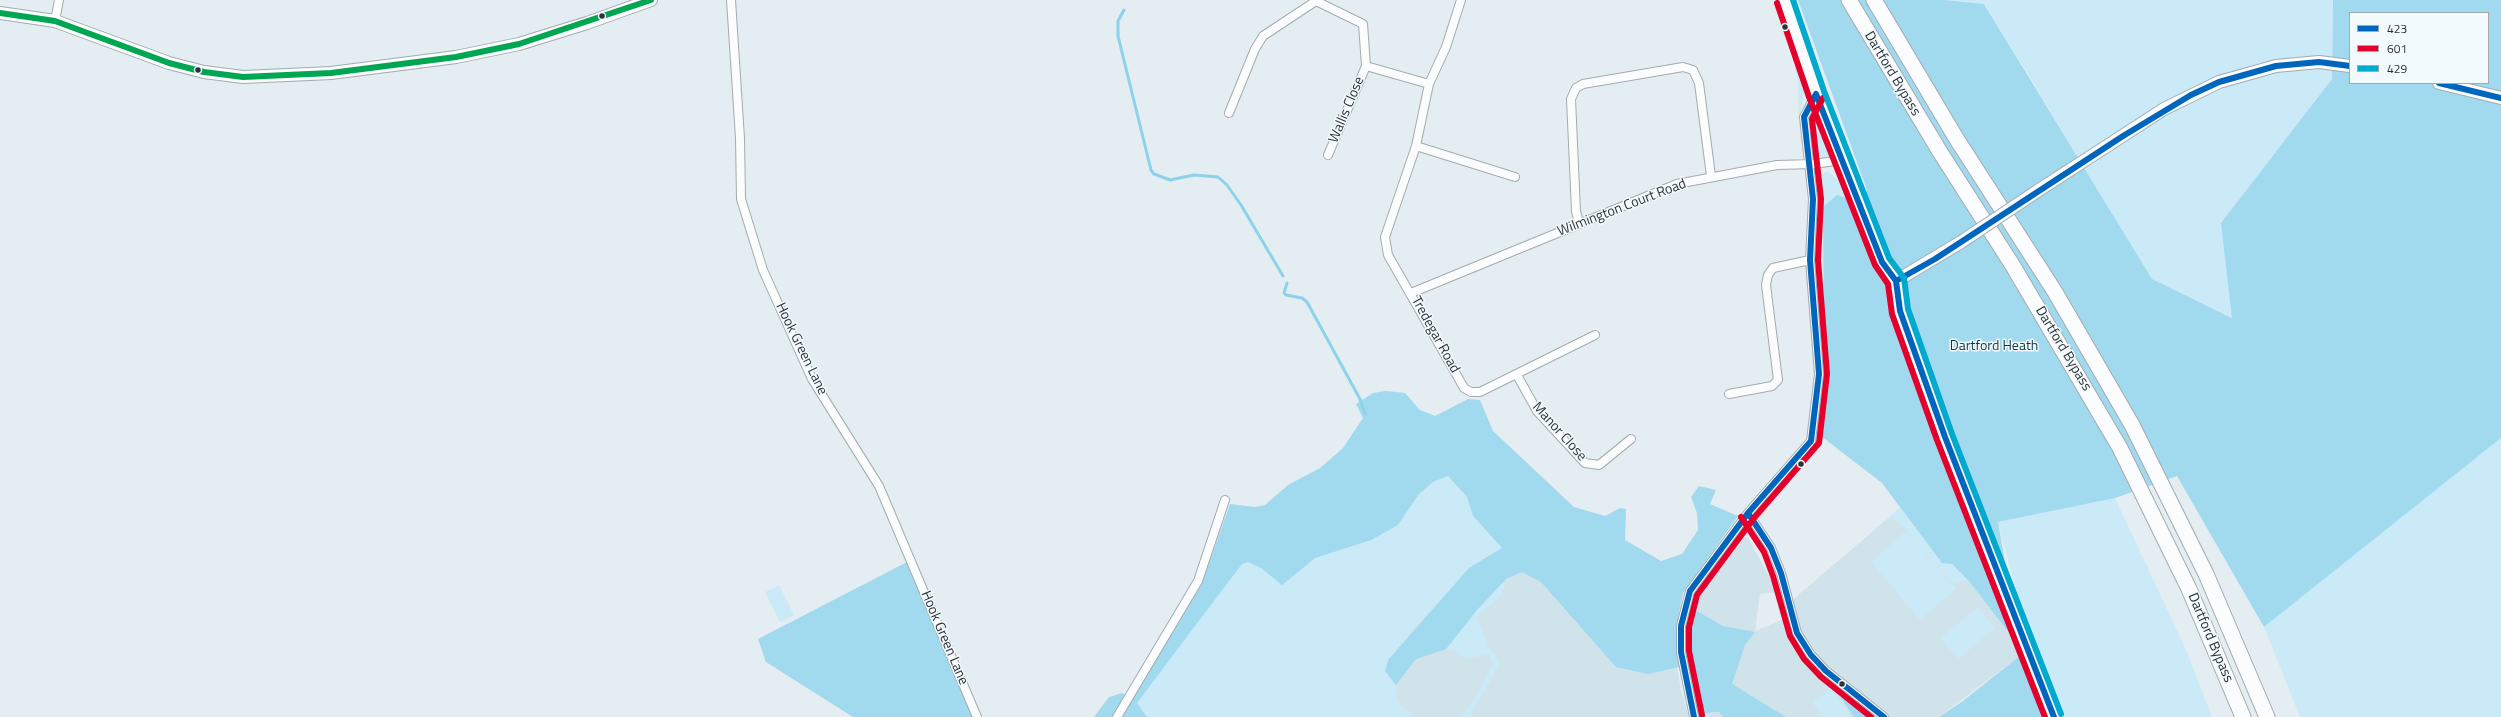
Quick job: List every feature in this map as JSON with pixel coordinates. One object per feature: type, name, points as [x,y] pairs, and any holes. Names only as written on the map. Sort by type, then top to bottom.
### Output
[{"type":"highway","name":"Dartford Bypass","points":[[1848,0],[1940,152],[2014,266],[2083,382],[2120,448],[2189,589],[2243,717]]},
{"type":"highway","name":"Dartford Bypass","points":[[1874,0],[1956,138],[2055,292],[2132,425],[2206,574],[2267,717]]},
{"type":"street","points":[[55,21],[59,0]]},
{"type":"street","points":[[0,13],[55,21],[169,64],[204,72],[244,77],[279,76],[391,67],[456,57],[519,44],[587,23],[651,0]]},
{"type":"street","name":"Hook Green Lane","points":[[731,0],[740,138],[741,199],[763,270],[812,379],[879,486],[977,717]]},
{"type":"street","name":"Tredegar Road","points":[[1461,0],[1446,47],[1430,84],[1416,146],[1385,237],[1388,255],[1412,293],[1464,388],[1471,392],[1480,392],[1517,375],[1595,335]]},
{"type":"street","points":[[1785,0],[1816,94],[1882,262],[1896,281],[1900,311],[1945,437],[2054,717]]},
{"type":"street","name":"Wallis Close","points":[[1229,113],[1255,49],[1263,36],[1316,1],[1363,24],[1366,66],[1328,155]]},
{"type":"street","points":[[1896,281],[1961,242],[2164,110],[2219,82],[2276,66],[2319,62],[2349,66]]},
{"type":"street","name":"Wallis Close","points":[[1366,66],[1430,84]]},
{"type":"street","points":[[1579,223],[1576,211],[1571,99],[1576,88],[1583,84],[1683,67],[1693,70],[1700,83],[1711,176]]},
{"type":"street","points":[[2443,84],[2501,98]]},
{"type":"street","points":[[1694,717],[1681,652],[1681,626],[1690,591],[1748,513],[1811,441],[1819,374],[1810,260],[1813,199],[1804,117],[1816,94]]},
{"type":"street","points":[[1416,146],[1515,177]]},
{"type":"street","name":"Wilmington Court Road","points":[[1412,293],[1579,223],[1677,184],[1711,176],[1777,165],[1843,160]]},
{"type":"street","points":[[1729,394],[1772,386],[1778,380],[1766,285],[1768,275],[1774,268],[1810,260]]},
{"type":"street","name":"Manor Close","points":[[1517,375],[1537,411],[1585,463],[1599,465],[1631,439]]},
{"type":"street","points":[[1116,717],[1198,581],[1225,500]]},
{"type":"street","points":[[1748,513],[1771,548],[1781,573],[1797,633],[1803,640],[1811,655],[1826,671],[1884,717]]},
{"type":"shaded area","points":[[1943,0],[2333,0],[2332,79],[2221,223],[2233,318],[2152,279],[1985,4]]},
{"type":"shaded area","points":[[1795,66],[1805,85],[1799,120],[1798,85]]},
{"type":"shaded area","points":[[1816,123],[1821,123],[1834,153],[1832,157],[1815,156],[1811,130]]},
{"type":"shaded area","points":[[1827,171],[1840,181],[1849,200],[1821,207],[1821,176]]},
{"type":"shaded area","points":[[2501,438],[2501,717],[2300,717],[2264,627]]},
{"type":"shaded area","points":[[1448,476],[1467,497],[1473,516],[1503,548],[1434,607],[1408,635],[1385,671],[1396,685],[1397,701],[1415,717],[1147,717],[1136,704],[1242,564],[1248,562],[1261,568],[1283,585],[1315,558],[1371,540],[1398,525],[1419,494],[1433,482]]},
{"type":"shaded area","points":[[2115,498],[2187,652],[2212,717],[2058,717],[2029,640],[1998,522]]},
{"type":"shaded area","points":[[1305,503],[1677,615],[1674,647],[1681,691],[1689,717],[1122,717]]},
{"type":"shaded area","points":[[1900,508],[1942,563],[1952,564],[1968,580],[2020,647],[2022,654],[1939,717],[1697,717],[1687,628],[1690,607],[1735,536],[1748,538],[1778,592],[1760,594],[1755,631],[1785,619],[1783,608]]},
{"type":"shaded area","points":[[1900,508],[1942,563],[1952,564],[1968,580],[1953,584],[1908,532],[1890,516]]},
{"type":"shaded area","points":[[1906,531],[1956,589],[1920,620],[1871,562]]},
{"type":"shaded area","points":[[1505,581],[1501,595],[1477,617],[1489,647],[1500,663],[1470,717],[1461,717],[1479,692],[1493,664],[1489,654],[1467,659],[1455,651],[1446,649],[1477,610]]},
{"type":"shaded area","points":[[779,585],[794,615],[780,622],[765,592]]},
{"type":"shaded area","points":[[1978,607],[1995,628],[1958,659],[1940,638]]},
{"type":"shaded area","points":[[1832,688],[1851,717],[1822,717],[1812,702]]},
{"type":"green space","name":"Dartford Heath","points":[[1798,0],[1943,0],[1984,4],[2152,279],[2232,318],[2221,223],[2332,79],[2333,0],[2501,0],[2501,438],[2264,627],[2177,476],[2115,498],[1998,522],[2020,647],[1968,580],[1952,564],[1942,563],[1882,483],[1817,433],[1824,370],[1823,207],[1837,195],[1849,199],[1867,190]]},
{"type":"green space","points":[[1386,391],[1405,393],[1420,410],[1435,416],[1468,399],[1480,400],[1493,431],[1574,507],[1605,516],[1620,508],[1626,509],[1625,540],[1661,561],[1682,554],[1698,530],[1697,513],[1691,497],[1699,486],[1716,490],[1710,504],[1738,516],[1683,593],[1679,612],[1679,667],[1648,674],[1616,667],[1541,582],[1522,572],[1506,579],[1477,610],[1446,649],[1416,659],[1396,685],[1385,671],[1388,660],[1469,568],[1502,548],[1473,516],[1467,497],[1448,476],[1433,482],[1419,494],[1398,525],[1371,540],[1315,558],[1282,585],[1261,568],[1248,562],[1242,564],[1137,703],[1147,717],[1094,717],[1109,697],[1122,693],[1129,698],[1201,586],[1230,504],[1255,507],[1265,505],[1288,485],[1320,468],[1343,448],[1363,418],[1356,404],[1373,393]]},
{"type":"green space","points":[[911,560],[978,717],[853,717],[766,662],[758,639]]},
{"type":"green space","points":[[1690,607],[1723,626],[1755,632],[1745,645],[1732,684],[1786,717],[1723,717],[1719,712],[1697,715],[1689,682],[1687,628]]},
{"type":"green space","points":[[2022,654],[2043,717],[1939,717],[1963,701]]},
{"type":"green space","points":[[1829,680],[1843,690],[1875,717],[1854,717]]},
{"type":"waterway","points":[[1124,10],[1118,21],[1118,36],[1151,170],[1154,174],[1170,180],[1194,175],[1218,177],[1227,185],[1241,205],[1283,276]]},
{"type":"waterway","points":[[1287,283],[1284,293],[1286,295],[1302,298],[1307,302],[1360,399],[1365,414]]},
{"type":"transit line","points":[[0,13],[55,21],[169,63],[204,72],[243,77],[331,73],[456,57],[519,44],[651,0]]},
{"type":"transit line","name":"429","points":[[1793,0],[1824,91],[1889,258],[1904,278],[1908,309],[1952,434],[2061,714]]},
{"type":"transit line","name":"601","points":[[1777,3],[1809,97],[1875,265],[1888,284],[1892,314],[1937,440],[2045,717]]},
{"type":"transit line","name":"423","points":[[1896,281],[1935,259],[2123,136],[2191,95],[2219,82],[2276,66],[2319,62],[2349,66]]},
{"type":"transit line","name":"423","points":[[2443,84],[2501,98]]},
{"type":"transit line","name":"423","points":[[1694,717],[1681,652],[1681,626],[1690,591],[1748,513],[1811,441],[1819,374],[1810,260],[1813,199],[1804,117],[1816,94],[1882,262],[1896,281],[1900,311],[1945,437],[2054,717]]},
{"type":"transit line","name":"601","points":[[1702,715],[1689,651],[1689,627],[1697,595],[1754,518],[1819,443],[1827,374],[1818,260],[1821,199],[1812,119],[1823,98]]},
{"type":"transit line","name":"423","points":[[1748,513],[1771,548],[1781,573],[1797,633],[1811,655],[1826,671],[1884,717]]},
{"type":"transit line","name":"601","points":[[1741,517],[1764,552],[1773,576],[1790,636],[1804,659],[1821,677],[1871,717]]}]
